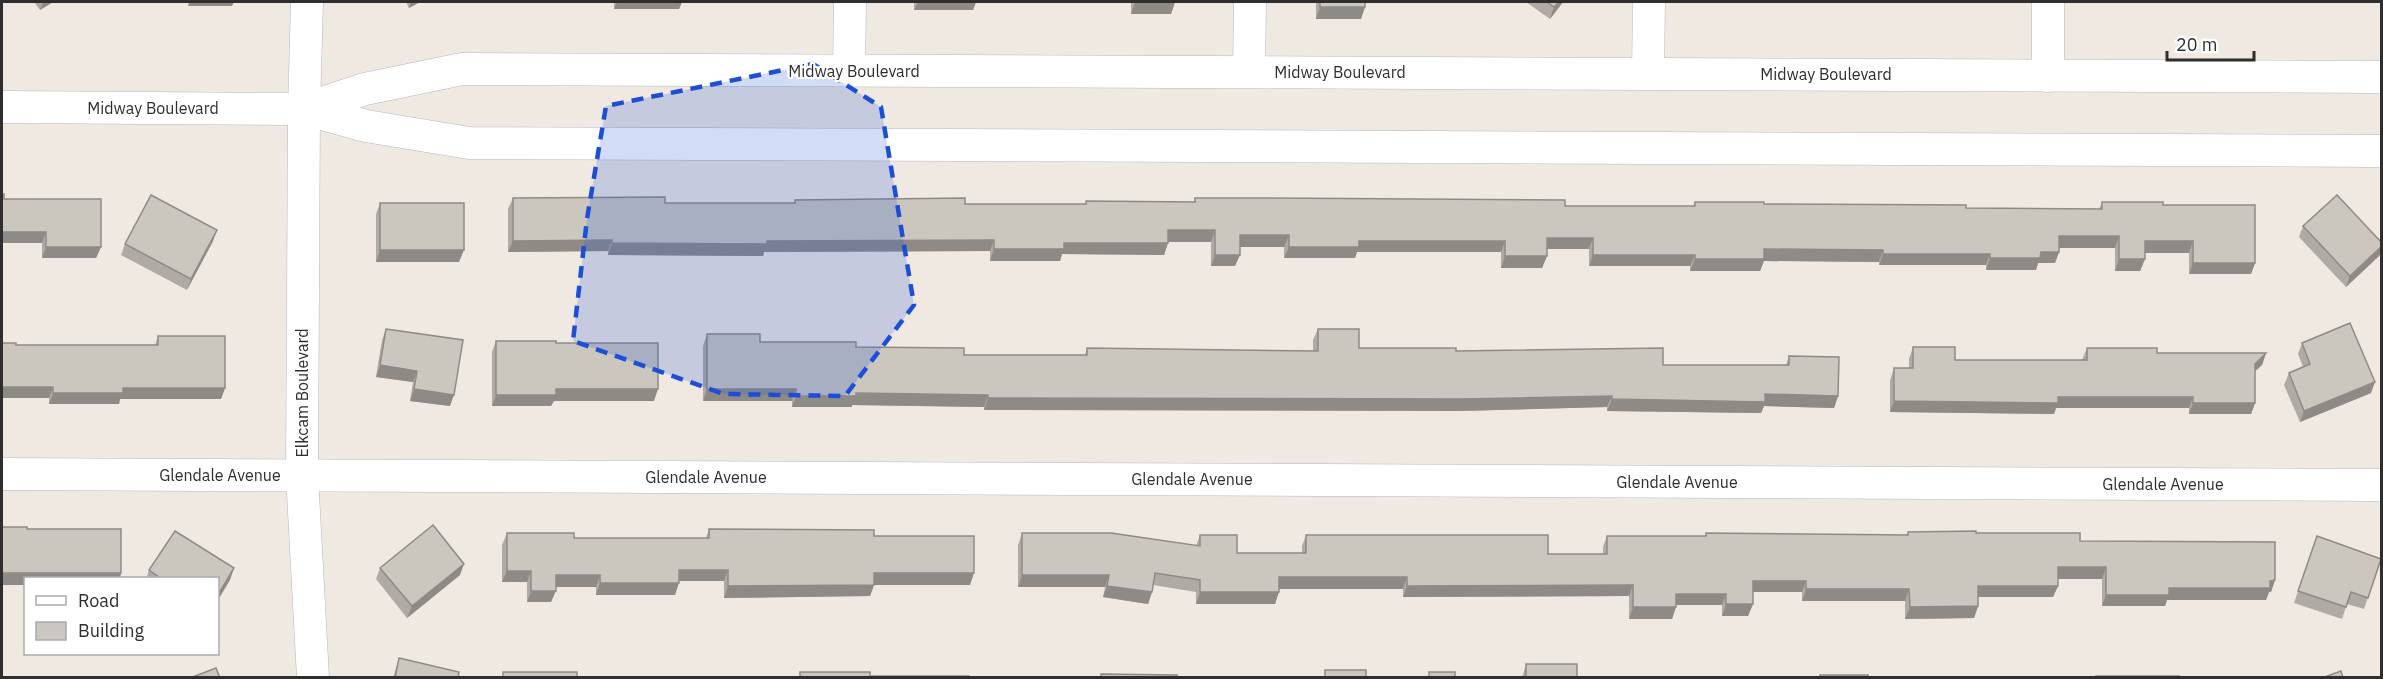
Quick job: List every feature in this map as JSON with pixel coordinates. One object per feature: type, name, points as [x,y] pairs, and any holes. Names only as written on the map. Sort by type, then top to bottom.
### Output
[{"type":"street","name":"Elkcam Boulevard","points":[[307,2],[304,109],[302,475],[313,678]]},
{"type":"street","points":[[849,71],[850,2]]},
{"type":"street","points":[[1249,72],[1250,2]]},
{"type":"street","points":[[1648,73],[1649,2]]},
{"type":"street","points":[[2048,76],[2049,2]]},
{"type":"street","name":"Midway Boulevard","points":[[304,109],[365,89],[462,69],[2382,77]]},
{"type":"street","name":"Midway Boulevard","points":[[2,107],[304,109],[366,126],[470,143],[2382,151]]},
{"type":"street","name":"Glendale Avenue","points":[[2,474],[2382,485]]},
{"type":"highlighted area","points":[[813,64],[881,107],[914,305],[845,396],[724,394],[573,341],[587,219],[606,106]]},
{"type":"building","points":[[1320,2],[1365,2],[1365,7],[1320,7]]},
{"type":"building","points":[[1547,2],[1559,2],[1554,7]]},
{"type":"building","points":[[2,194],[4,194],[4,199],[101,199],[101,247],[46,247],[46,232],[2,232]]},
{"type":"building","points":[[151,195],[217,230],[191,279],[125,244]]},
{"type":"building","points":[[2337,195],[2382,243],[2382,246],[2350,276],[2303,226]]},
{"type":"building","points":[[665,197],[665,203],[795,203],[795,200],[965,198],[965,204],[1086,204],[1086,201],[1195,202],[1195,198],[1258,198],[1565,200],[1565,206],[1695,206],[1695,202],[2102,209],[2102,202],[2163,202],[2163,205],[2255,205],[2255,263],[2193,263],[2193,241],[2145,241],[2145,259],[2119,259],[2119,236],[2059,236],[2059,252],[2041,252],[2040,258],[1990,258],[1990,254],[1883,254],[1883,250],[1764,249],[1764,259],[1695,259],[1695,255],[1593,255],[1593,238],[1547,238],[1547,256],[1505,256],[1505,241],[1359,241],[1359,247],[1289,247],[1289,235],[1240,235],[1240,255],[1215,255],[1215,230],[1168,230],[1168,243],[1064,243],[1064,249],[994,249],[994,240],[767,241],[767,244],[612,243],[612,240],[513,241],[513,198]]},
{"type":"building","points":[[380,203],[464,203],[464,250],[380,250]]},
{"type":"building","points":[[2350,323],[2375,382],[2304,411],[2289,373],[2310,364],[2302,343]]},
{"type":"building","points":[[386,329],[463,340],[454,395],[414,389],[417,371],[380,365]]},
{"type":"building","points":[[1318,329],[1359,329],[1359,348],[1456,348],[1456,351],[1663,348],[1663,365],[1789,365],[1789,356],[1839,357],[1838,396],[1765,394],[1765,402],[1612,399],[1612,396],[1462,399],[988,398],[988,395],[856,393],[856,396],[796,396],[796,389],[707,389],[707,334],[760,334],[760,342],[856,342],[856,347],[964,348],[964,355],[1087,355],[1087,348],[1318,351]]},
{"type":"building","points":[[158,336],[225,336],[225,388],[123,388],[123,393],[53,393],[53,387],[2,387],[2,343],[16,343],[16,345],[158,345]]},
{"type":"building","points":[[496,341],[658,343],[658,389],[556,389],[556,395],[496,395]]},
{"type":"building","points":[[1913,347],[1955,347],[1955,360],[2087,360],[2087,348],[2157,348],[2157,353],[2266,353],[2255,364],[2255,403],[2193,403],[2193,397],[2058,397],[2058,403],[1894,401],[1894,368],[1913,368]]},
{"type":"building","points":[[433,525],[464,564],[412,606],[380,568]]},
{"type":"building","points":[[2,527],[121,529],[121,573],[2,573]]},
{"type":"building","points":[[709,529],[874,530],[874,536],[974,536],[974,573],[874,573],[874,585],[728,586],[728,570],[679,570],[679,583],[600,583],[600,575],[556,575],[556,591],[531,591],[531,571],[507,571],[507,533],[574,533],[574,538],[709,538]]},
{"type":"building","points":[[175,531],[234,568],[219,593],[219,577],[159,577],[149,570]]},
{"type":"building","points":[[1976,531],[1976,533],[2080,533],[2080,541],[2275,542],[2275,580],[2270,581],[2270,588],[2169,588],[2169,595],[2106,595],[2106,567],[2058,567],[2058,586],[1978,586],[1978,606],[1910,607],[1909,589],[1806,589],[1806,581],[1753,581],[1753,604],[1726,604],[1726,594],[1676,594],[1676,607],[1633,607],[1633,585],[1407,586],[1407,577],[1279,577],[1279,592],[1200,592],[1200,580],[1155,573],[1152,592],[1107,586],[1109,575],[1022,575],[1022,533],[1111,533],[1200,546],[1200,535],[1237,535],[1237,553],[1306,553],[1306,535],[1548,535],[1548,554],[1607,554],[1607,536],[1706,536],[1706,533],[1908,535],[1908,532]]},
{"type":"building","points":[[2317,536],[2381,559],[2368,598],[2351,592],[2346,607],[2298,591]]},
{"type":"building","points":[[399,658],[459,672],[458,678],[395,678]]},
{"type":"building","points":[[1526,664],[1577,664],[1577,678],[1526,678]]},
{"type":"building","points":[[216,668],[220,678],[190,678]]},
{"type":"building","points":[[1325,670],[1366,670],[1366,678],[1325,678]]},
{"type":"building","points":[[2341,671],[2343,678],[2322,678]]},
{"type":"building","points":[[503,672],[577,672],[577,678],[503,678]]},
{"type":"building","points":[[800,672],[870,672],[870,676],[969,676],[969,678],[800,678]]},
{"type":"building","points":[[1429,672],[1455,672],[1455,678],[1429,678]]},
{"type":"building","points":[[1101,674],[1177,675],[1177,678],[1101,678]]},
{"type":"building","points":[[1820,675],[1868,675],[1868,678],[1820,678]]},
{"type":"building","points":[[2096,676],[2179,676],[2179,678],[2096,678]]}]
